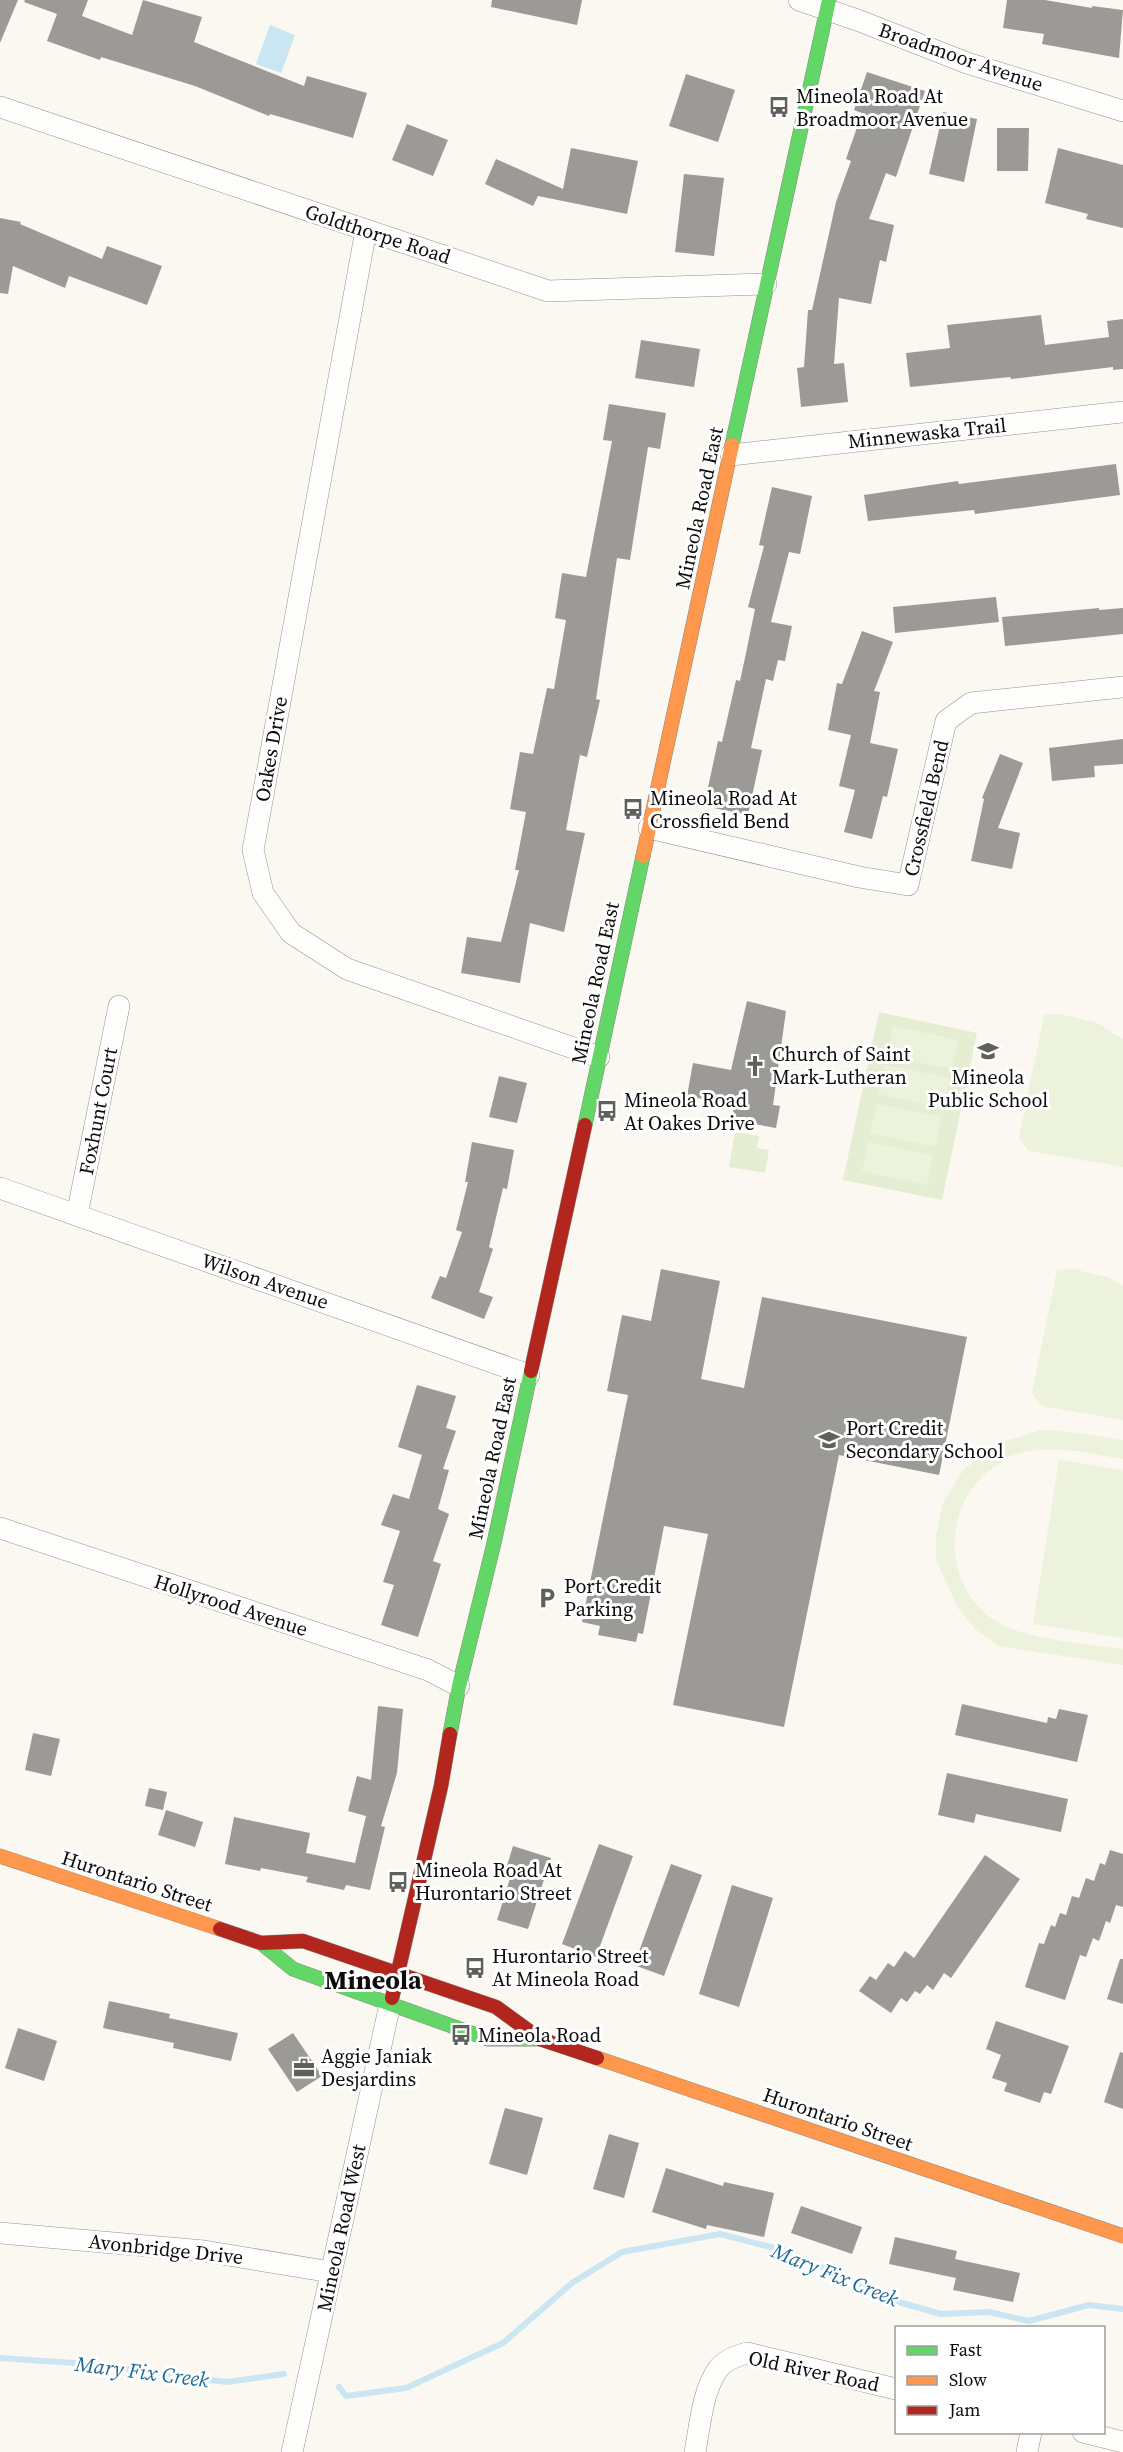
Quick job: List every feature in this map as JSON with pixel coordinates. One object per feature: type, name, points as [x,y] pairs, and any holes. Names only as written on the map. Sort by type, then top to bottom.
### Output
[{"type":"street","name":"Broadmoor Avenue","points":[[799,0],[828,5],[967,63],[1123,111]]},
{"type":"street","name":"Mineola Road East","points":[[398,1974],[441,1786],[459,1686],[494,1542],[732,455],[766,284],[828,5]]},
{"type":"street","name":"Goldthorpe Road","points":[[0,107],[548,291],[766,284]]},
{"type":"street","name":"Oakes Drive","points":[[366,230],[253,850],[263,893],[291,933],[347,969],[599,1057]]},
{"type":"street","name":"Minnewaska Trail","points":[[732,455],[1123,412]]},
{"type":"street","name":"Crossfield Bend","points":[[649,828],[859,877],[908,885],[946,722],[971,703],[1123,687]]},
{"type":"street","name":"Foxhunt Court","points":[[77,1215],[119,1006]]},
{"type":"street","name":"Wilson Avenue","points":[[0,1188],[529,1375]]},
{"type":"street","name":"Hollyrood Avenue","points":[[0,1528],[428,1670],[459,1686]]},
{"type":"street","name":"Hurontario Street","points":[[0,1856],[261,1943],[293,1969],[488,2038],[540,2039]]},
{"type":"street","name":"Hurontario Street","points":[[261,1943],[303,1941],[496,2007],[540,2039],[1123,2236]]},
{"type":"street","points":[[390,2004],[398,1974]]},
{"type":"street","name":"Mineola Road West","points":[[292,2452],[390,2004]]},
{"type":"street","name":"Avonbridge Drive","points":[[0,2233],[204,2251],[331,2272]]},
{"type":"street","name":"Old River Road","points":[[695,2452],[706,2399],[718,2369],[732,2357],[747,2353],[895,2388]]},
{"type":"street","points":[[1027,2452],[1031,2434]]},
{"type":"street","points":[[1087,2434],[1123,2442]]},
{"type":"green space","points":[[879,1012],[977,1033],[942,1200],[843,1180]]},
{"type":"green space","points":[[1060,1014],[1095,1022],[1123,1039],[1123,1167],[1029,1151],[1019,1138],[1044,1015]]},
{"type":"green space","points":[[893,1026],[958,1040],[952,1069],[887,1056]]},
{"type":"green space","points":[[885,1065],[950,1078],[943,1108],[878,1094]]},
{"type":"green space","points":[[877,1104],[942,1117],[935,1147],[870,1133]]},
{"type":"green space","points":[[735,1132],[759,1136],[757,1148],[769,1150],[765,1173],[729,1167]]},
{"type":"green space","points":[[868,1142],[933,1155],[927,1185],[862,1171]]},
{"type":"green space","points":[[1073,1269],[1108,1277],[1123,1286],[1123,1420],[1042,1406],[1032,1393],[1057,1270]]},
{"type":"green space","points":[[1041,1430],[1123,1440],[1123,1459],[1053,1449],[1011,1456],[995,1466],[978,1481],[966,1499],[958,1519],[955,1540],[956,1562],[963,1583],[974,1602],[991,1618],[1003,1625],[1054,1640],[1123,1649],[1123,1665],[998,1646],[975,1629],[958,1608],[936,1560],[936,1536],[943,1503],[963,1470],[999,1443]]},
{"type":"green space","points":[[1059,1460],[1123,1470],[1123,1638],[1033,1624]]},
{"type":"water","points":[[270,25],[295,35],[281,73],[256,64]]},
{"type":"building","points":[[0,0],[18,0],[0,43]]},
{"type":"building","points":[[25,0],[88,0],[82,16],[132,35],[143,0],[202,17],[194,42],[304,86],[307,76],[367,93],[353,138],[270,114],[269,116],[195,86],[101,57],[100,60],[47,41],[57,14],[24,2]]},
{"type":"building","points":[[492,0],[582,0],[577,25],[491,7]]},
{"type":"building","points":[[1007,0],[1045,0],[1092,8],[1092,6],[1123,10],[1119,58],[1042,44],[1044,34],[1003,28]]},
{"type":"building","points":[[867,72],[925,91],[896,177],[886,173],[869,219],[894,225],[886,262],[880,260],[871,304],[839,298],[834,364],[844,363],[848,402],[801,407],[797,368],[804,367],[808,310],[812,310],[836,202],[851,161],[846,159],[862,113],[854,110]]},
{"type":"building","points":[[686,74],[735,90],[718,142],[669,126]]},
{"type":"building","points":[[943,112],[977,119],[964,182],[929,174]]},
{"type":"building","points":[[407,124],[448,140],[433,176],[392,160]]},
{"type":"building","points":[[997,128],[1029,128],[1028,171],[997,171]]},
{"type":"building","points":[[571,148],[638,161],[627,214],[538,196],[533,206],[485,184],[496,159],[563,189]]},
{"type":"building","points":[[1058,148],[1123,165],[1123,228],[1086,219],[1088,214],[1045,203]]},
{"type":"building","points":[[684,174],[724,178],[714,256],[675,252]]},
{"type":"building","points":[[0,218],[21,222],[20,224],[102,259],[107,246],[162,266],[147,305],[69,276],[65,288],[13,266],[8,294],[0,293]]},
{"type":"building","points":[[1041,315],[1045,345],[1109,337],[1107,321],[1123,319],[1123,369],[1113,370],[1113,367],[1011,379],[1010,377],[910,387],[906,353],[950,348],[947,325]]},
{"type":"building","points":[[641,340],[700,349],[694,387],[635,378]]},
{"type":"building","points":[[609,404],[666,413],[660,449],[648,447],[630,560],[617,558],[596,699],[600,700],[587,757],[580,755],[566,830],[585,833],[564,932],[530,923],[520,983],[461,973],[467,937],[501,942],[519,870],[515,870],[526,812],[510,809],[520,752],[533,754],[547,688],[554,689],[566,620],[555,618],[562,573],[586,577],[612,441],[603,440]]},
{"type":"building","points":[[1116,464],[1120,495],[975,514],[974,510],[868,521],[864,495],[958,481],[959,484]]},
{"type":"building","points":[[772,487],[812,496],[800,554],[789,552],[771,622],[792,626],[785,661],[778,660],[773,681],[766,679],[751,748],[762,750],[748,815],[704,806],[718,741],[722,742],[736,680],[740,681],[746,653],[755,609],[748,607],[764,546],[759,545]]},
{"type":"building","points":[[996,597],[999,622],[895,633],[893,607]]},
{"type":"building","points":[[1099,608],[1099,610],[1123,608],[1123,634],[1005,646],[1002,617]]},
{"type":"building","points":[[862,631],[893,642],[874,691],[880,692],[870,743],[898,749],[887,797],[883,796],[872,839],[844,832],[855,790],[839,786],[851,735],[828,730],[837,683],[842,684]]},
{"type":"building","points":[[1123,739],[1123,764],[1094,766],[1095,777],[1052,781],[1049,748]]},
{"type":"building","points":[[1000,754],[1023,763],[998,828],[1020,833],[1012,869],[971,861],[984,799],[982,798]]},
{"type":"building","name":"Church of Saint Mark-Lutheran","points":[[747,1001],[786,1011],[773,1105],[780,1106],[776,1128],[732,1120],[734,1105],[687,1096],[693,1063],[731,1070]]},
{"type":"building","points":[[499,1076],[527,1083],[517,1123],[489,1117]]},
{"type":"building","points":[[472,1142],[514,1150],[507,1189],[503,1188],[489,1247],[493,1249],[479,1292],[493,1297],[484,1319],[431,1298],[440,1276],[446,1278],[462,1232],[456,1230],[468,1182],[465,1182]]},
{"type":"building","points":[[661,1269],[720,1281],[701,1379],[744,1388],[762,1297],[967,1337],[939,1475],[839,1455],[784,1727],[673,1705],[708,1534],[664,1526],[643,1634],[638,1633],[636,1642],[598,1635],[600,1626],[582,1622],[628,1395],[607,1391],[622,1315],[651,1321]]},
{"type":"building","points":[[417,1385],[456,1396],[446,1428],[456,1431],[443,1469],[449,1470],[438,1509],[449,1514],[433,1561],[441,1564],[418,1637],[381,1625],[394,1585],[383,1582],[400,1531],[381,1525],[393,1494],[409,1499],[422,1455],[398,1447]]},
{"type":"building","points":[[962,1704],[1047,1723],[1048,1717],[1056,1719],[1059,1709],[1088,1715],[1077,1762],[955,1735]]},
{"type":"building","points":[[378,1706],[403,1709],[397,1773],[381,1826],[385,1827],[370,1890],[346,1885],[344,1890],[306,1882],[308,1877],[225,1864],[234,1817],[310,1833],[306,1853],[355,1863],[366,1816],[348,1811],[357,1776],[371,1780]]},
{"type":"building","points":[[33,1733],[60,1739],[51,1776],[25,1770]]},
{"type":"building","points":[[947,1773],[1068,1799],[1061,1832],[976,1814],[974,1823],[938,1815]]},
{"type":"building","points":[[149,1788],[167,1792],[163,1810],[145,1806]]},
{"type":"building","points":[[166,1810],[203,1822],[195,1847],[158,1835]]},
{"type":"building","points":[[599,1844],[633,1856],[596,1957],[562,1944]]},
{"type":"building","points":[[513,1846],[551,1858],[528,1929],[497,1920],[512,1872],[506,1869]]},
{"type":"building","points":[[1110,1850],[1123,1854],[1123,1907],[1116,1905],[1110,1923],[1106,1921],[1099,1941],[1093,1938],[1086,1957],[1080,1955],[1065,2000],[1025,1987],[1039,1943],[1044,1944],[1051,1925],[1055,1927],[1060,1913],[1066,1915],[1072,1896],[1079,1898],[1086,1878],[1094,1881],[1100,1863],[1105,1865]]},
{"type":"building","points":[[985,1855],[1020,1879],[951,1978],[944,1973],[933,1990],[927,1985],[920,1994],[915,1991],[907,2002],[901,1998],[891,2013],[859,1991],[870,1976],[876,1980],[888,1963],[894,1967],[905,1951],[914,1958]]},
{"type":"building","points":[[671,1864],[702,1875],[664,1976],[634,1965]]},
{"type":"building","points":[[732,1885],[773,1898],[739,2007],[699,1994]]},
{"type":"building","points":[[1120,1959],[1123,1959],[1123,2004],[1107,1999]]},
{"type":"building","points":[[109,2001],[170,2014],[169,2018],[238,2033],[231,2061],[173,2048],[174,2043],[103,2028]]},
{"type":"building","points":[[996,2021],[1069,2046],[1051,2094],[1044,2092],[1040,2103],[1004,2091],[1007,2083],[992,2078],[1001,2055],[986,2049]]},
{"type":"building","points":[[18,2028],[57,2041],[44,2081],[5,2068]]},
{"type":"building","points":[[293,2033],[322,2076],[297,2092],[268,2049]]},
{"type":"building","points":[[1120,2052],[1123,2053],[1123,2109],[1104,2102]]},
{"type":"building","points":[[505,2108],[543,2118],[527,2175],[489,2164]]},
{"type":"building","points":[[609,2134],[639,2143],[624,2198],[593,2189]]},
{"type":"building","points":[[666,2168],[723,2186],[724,2182],[774,2193],[764,2237],[707,2225],[706,2229],[652,2212]]},
{"type":"building","points":[[801,2206],[862,2227],[852,2254],[791,2233]]},
{"type":"building","points":[[895,2237],[957,2251],[955,2259],[1020,2273],[1013,2302],[953,2290],[956,2278],[889,2264]]},
{"type":"waterway","name":"Mary Fix Creek","points":[[339,2387],[346,2396],[406,2388],[503,2343],[572,2283],[622,2252],[720,2234],[786,2251],[902,2303],[941,2314],[989,2312],[1029,2321],[1089,2305],[1123,2309]]},
{"type":"waterway","name":"Mary Fix Creek","points":[[0,2358],[89,2364],[227,2382],[284,2374]]},
{"type":"traffic: fast","points":[[732,445],[829,0]]},
{"type":"traffic: fast","points":[[585,1125],[643,856]]},
{"type":"traffic: fast","points":[[450,1734],[531,1371]]},
{"type":"traffic: fast","points":[[261,1943],[293,1969],[488,2039],[540,2039]]},
{"type":"traffic: slow","points":[[643,856],[732,445]]},
{"type":"traffic: slow","points":[[0,1856],[220,1929]]},
{"type":"traffic: slow","points":[[597,2058],[1123,2236]]},
{"type":"traffic: jam","points":[[531,1371],[585,1125]]},
{"type":"traffic: jam","points":[[392,1998],[441,1786],[450,1734]]},
{"type":"traffic: jam","points":[[220,1929],[261,1943],[303,1941],[496,2007],[540,2039],[597,2058]]},
{"type":"place","name":"Mineola Road At Broadmoor Avenue","points":[[779,107]]},
{"type":"place","name":"Mineola Road At Crossfield Bend","points":[[633,809]]},
{"type":"place","name":"Mineola Public School","points":[[988,1051]]},
{"type":"place","name":"Church of Saint Mark-Lutheran","points":[[755,1066]]},
{"type":"place","name":"Mineola Road At Oakes Drive","points":[[607,1111]]},
{"type":"place","name":"Port Credit Secondary School","points":[[829,1440]]},
{"type":"place","name":"Port Credit Parking","points":[[547,1598]]},
{"type":"place","name":"Mineola Road At Hurontario Street","points":[[398,1882]]},
{"type":"place","name":"Hurontario Street At Mineola Road","points":[[475,1968]]},
{"type":"place","name":"Mineola Road","points":[[461,2035]]},
{"type":"place","name":"Aggie Janiak Desjardins","points":[[304,2068]]},
{"type":"district","name":"Mineola","points":[[373,1980]]}]
